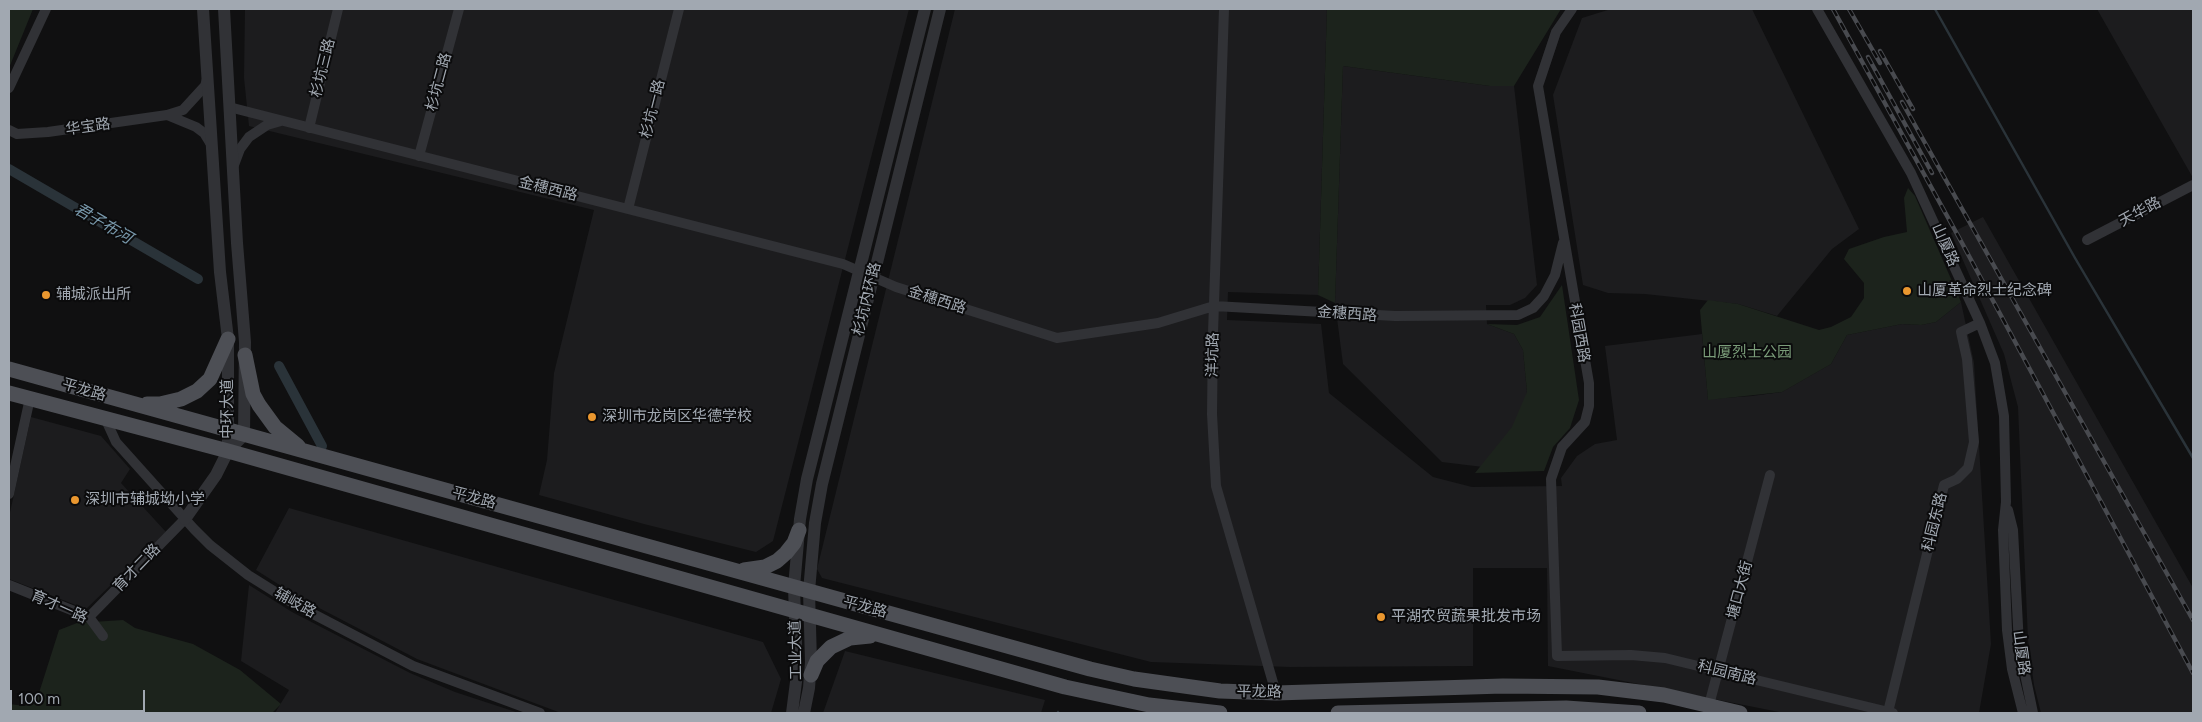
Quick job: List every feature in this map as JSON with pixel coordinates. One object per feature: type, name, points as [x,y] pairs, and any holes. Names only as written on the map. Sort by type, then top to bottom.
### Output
[{"type":"main road","points":[[133,404],[160,404],[181,399],[197,390],[210,379],[228,339]]},
{"type":"main road","points":[[246,355],[253,394],[266,417],[285,437],[317,455]]},
{"type":"main road","name":"平龙路","points":[[9,369],[1134,679],[1220,691],[1276,693],[1503,686],[1598,687],[1664,695],[1740,713]]},
{"type":"main road","name":"平龙路","points":[[9,393],[228,451],[802,614],[1108,698],[1220,713]]},
{"type":"main road","points":[[733,570],[750,570],[777,561],[786,554],[794,543],[799,530]]},
{"type":"main road","points":[[810,674],[824,653],[840,642],[862,636],[885,637]]},
{"type":"main road","points":[[1526,713],[1544,708]]},
{"type":"main road","points":[[1338,713],[1544,708],[1598,709],[1639,713]]},
{"type":"street","points":[[9,88],[46,9]]},
{"type":"street","name":"中环大道","points":[[203,9],[220,272],[228,339],[228,451]]},
{"type":"street","name":"中环大道","points":[[224,9],[232,170],[246,355],[244,435],[228,451]]},
{"type":"street","name":"杉坑三路","points":[[309,128],[338,9]]},
{"type":"street","name":"杉坑二路","points":[[419,156],[459,9]]},
{"type":"street","name":"杉坑一路","points":[[628,209],[679,9]]},
{"type":"street","name":"杉坑内环路","points":[[802,589],[799,530],[807,479],[925,9]]},
{"type":"street","name":"杉坑内环路","points":[[802,589],[822,484],[940,9]]},
{"type":"street","name":"洋坑路","points":[[1224,9],[1212,414],[1216,486],[1276,693]]},
{"type":"street","name":"科园西路","points":[[1557,656],[1551,479],[1562,447],[1585,422],[1589,406],[1589,383],[1563,243],[1538,86],[1556,32],[1572,9]]},
{"type":"street","name":"山厦路","points":[[1817,9],[1899,151],[1939,231],[1980,323],[1995,363],[2002,399],[2006,502],[2004,530],[2007,630],[2012,668],[2023,713]]},
{"type":"street","points":[[167,115],[183,110],[205,86],[208,79]]},
{"type":"street","name":"金穗西路","points":[[229,107],[843,264],[896,287],[1057,338],[1158,323],[1214,306],[1395,316],[1518,315],[1534,308],[1544,296],[1555,275],[1563,243]]},
{"type":"street","points":[[167,115],[196,127],[204,133],[212,146]]},
{"type":"street","name":"华宝路","points":[[9,130],[17,134],[48,132],[167,115]]},
{"type":"street","points":[[232,170],[240,149],[249,138],[268,125],[282,121]]},
{"type":"street","name":"天华路","points":[[2087,240],[2193,184]]},
{"type":"street","name":"科园东路","points":[[1891,713],[1944,485],[1957,479],[1968,468],[1974,442],[1967,359],[1961,332],[1980,323]]},
{"type":"street","points":[[9,494],[30,398]]},
{"type":"street","name":"辅岐路","points":[[105,418],[116,442],[185,519],[210,545],[228,560],[296,605],[414,666],[540,713]]},
{"type":"street","points":[[185,519],[216,475],[228,451]]},
{"type":"street","name":"塘口大街","points":[[1709,705],[1770,475]]},
{"type":"street","name":"山厦路","points":[[2006,502],[2013,530],[2019,644],[2033,713]]},
{"type":"street","name":"育才二路","points":[[89,617],[185,519]]},
{"type":"street","name":"育才一路","points":[[9,585],[89,617],[103,636]]},
{"type":"street","name":"工业大道","points":[[792,713],[802,614],[802,589]]},
{"type":"street","name":"工业大道","points":[[802,614],[810,674],[804,713]]},
{"type":"street","name":"科园南路","points":[[1557,656],[1631,655],[1665,658],[1891,713]]},
{"type":"shaded area","points":[[245,9],[909,9],[773,541],[756,552],[539,495],[547,460],[554,373],[594,210],[249,126],[244,78]]},
{"type":"shaded area","points":[[955,9],[1327,9],[1318,295],[1228,292],[1227,320],[1321,324],[1329,393],[1433,477],[1472,487],[1562,486],[1561,478],[1577,456],[1595,444],[1617,440],[1605,346],[1702,334],[1708,399],[1752,396],[1782,392],[1831,364],[1847,335],[1902,324],[1921,325],[1936,322],[1961,302],[1974,363],[1991,644],[1979,713],[1784,713],[1548,666],[1547,568],[1473,568],[1473,666],[1290,667],[1151,662],[822,578],[817,569]]},
{"type":"shaded area","points":[[1611,9],[1752,9],[1859,229],[1832,249],[1777,316],[1738,304],[1645,294],[1608,293],[1583,285],[1553,95],[1582,18]]},
{"type":"shaded area","points":[[2097,9],[2193,9],[2193,178]]},
{"type":"shaded area","points":[[1343,66],[1490,86],[1514,86],[1537,285],[1525,298],[1510,305],[1486,305],[1487,324],[1514,334],[1523,350],[1527,392],[1524,418],[1483,467],[1442,462],[1343,364],[1335,303]]},
{"type":"shaded area","points":[[1983,217],[2193,588],[2193,713],[2041,713],[2034,685],[2028,640],[2018,407],[2004,354],[1951,233]]},
{"type":"shaded area","name":"深圳市辅城坳小学","points":[[31,417],[101,436],[130,469],[121,483],[166,532],[86,609],[9,579],[9,517]]},
{"type":"shaded area","points":[[289,508],[763,642],[781,679],[771,713],[561,713],[417,659],[300,598],[256,570]]},
{"type":"shaded area","points":[[249,585],[292,612],[410,673],[455,692],[519,713],[275,713],[289,690],[241,661]]},
{"type":"shaded area","points":[[845,651],[1045,700],[1041,713],[823,713]]},
{"type":"green space","points":[[9,9],[33,9],[9,68]]},
{"type":"green space","points":[[1327,9],[1561,9],[1514,86],[1490,86],[1343,66],[1335,303],[1318,295]]},
{"type":"green space","name":"山厦烈士公园","points":[[1908,188],[1915,196],[1961,302],[1936,322],[1921,325],[1902,324],[1847,335],[1831,364],[1782,392],[1708,400],[1700,310],[1708,300],[1738,304],[1819,330],[1831,327],[1851,317],[1864,298],[1864,283],[1844,259],[1849,249],[1884,237],[1907,232],[1904,198]]},
{"type":"green space","points":[[1562,285],[1579,400],[1570,428],[1553,447],[1544,471],[1475,473],[1512,427],[1527,392],[1523,350],[1514,334],[1487,324],[1517,325],[1540,317]]},
{"type":"green space","points":[[123,620],[135,628],[193,644],[240,670],[281,704],[272,713],[9,713],[9,704],[25,706],[38,696],[59,630],[77,623]]},
{"type":"waterway","points":[[1935,9],[2075,258],[2193,458]]},
{"type":"waterway","name":"君子布河","points":[[9,169],[198,279]]},
{"type":"waterway","name":"君子布河","points":[[279,366],[322,446]]},
{"type":"railway","points":[[1833,9],[1962,243],[2193,673]]},
{"type":"railway","points":[[1849,9],[1880,63]]},
{"type":"railway","points":[[1880,51],[1913,109]]},
{"type":"railway","points":[[1868,57],[1932,173]]},
{"type":"railway","points":[[1902,102],[2193,620]]},
{"type":"place","name":"山厦革命烈士纪念碑","points":[[1907,291]]},
{"type":"place","name":"辅城派出所","points":[[46,295]]},
{"type":"place","name":"深圳市龙岗区华德学校","points":[[592,417]]},
{"type":"place","name":"深圳市辅城坳小学","points":[[75,500]]},
{"type":"place","name":"平湖农贸蔬果批发市场","points":[[1381,617]]}]
